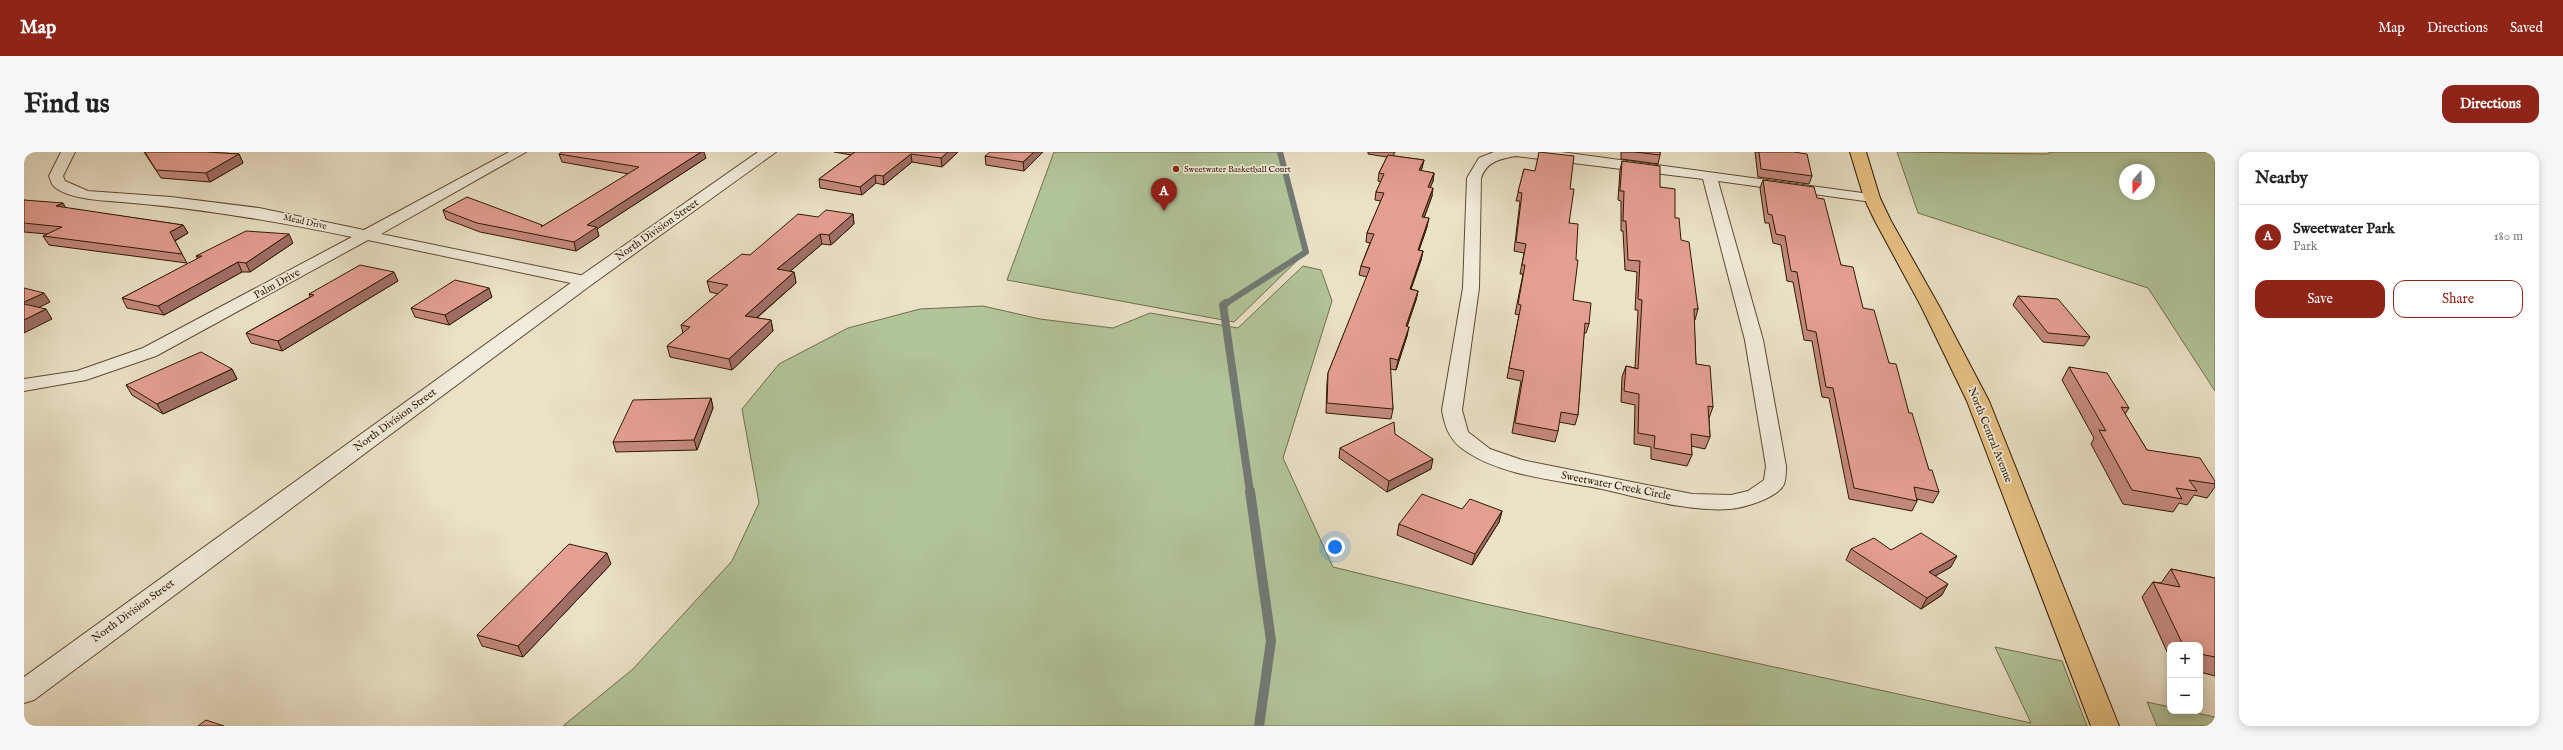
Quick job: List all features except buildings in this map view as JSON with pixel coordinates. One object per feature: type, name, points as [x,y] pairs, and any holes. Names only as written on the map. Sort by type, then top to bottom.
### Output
[{"type":"main road","name":"North Central Avenue","points":[[1858,152],[1872,198],[1953,349],[1978,401],[2105,726]]},
{"type":"street","name":"Mead Drive","points":[[68,152],[56,176],[57,180],[59,184],[70,190],[85,195],[171,201],[259,213],[585,281]]},
{"type":"street","name":"Palm Drive","points":[[24,385],[50,383],[129,362],[167,344],[519,152]]},
{"type":"street","name":"North Division Street","points":[[24,692],[585,281],[768,152]]},
{"type":"street","name":"Sweetwater Creek Circle","points":[[1709,176],[1754,340],[1776,466],[1774,483],[1755,496],[1731,502],[1692,501],[1519,466],[1493,459],[1467,443],[1454,427],[1452,410],[1471,288],[1474,178],[1477,168],[1484,160],[1498,154],[1516,152],[1709,176],[1872,198]]},
{"type":"green space","points":[[1054,152],[1278,152],[1306,252],[1234,322],[1007,280]]},
{"type":"green space","points":[[1897,152],[2046,154],[2052,152],[2215,152],[2215,391],[2148,288],[1918,213]]},
{"type":"green space","points":[[1303,266],[1321,270],[1332,301],[1283,458],[1333,567],[1481,603],[2031,723],[1995,647],[2062,661],[2087,726],[563,726],[633,669],[732,561],[759,503],[742,409],[779,364],[848,328],[920,309],[983,306],[1040,319],[1113,328],[1150,313],[1238,328]]},
{"type":"green space","points":[[2147,702],[2167,706],[2167,714],[2201,714],[2215,717],[2215,726],[2157,726]]},
{"type":"waterway","points":[[1225,304],[1306,252],[1280,152]]},
{"type":"waterway","points":[[1226,303],[1223,305],[1250,492]]},
{"type":"waterway","points":[[1250,491],[1271,641],[1259,726]]},
{"type":"place","name":"Sweetwater Basketball Court","points":[[1176,169]]},
{"type":"place","name":"Sweetwater Park","points":[[1164,211]]}]
